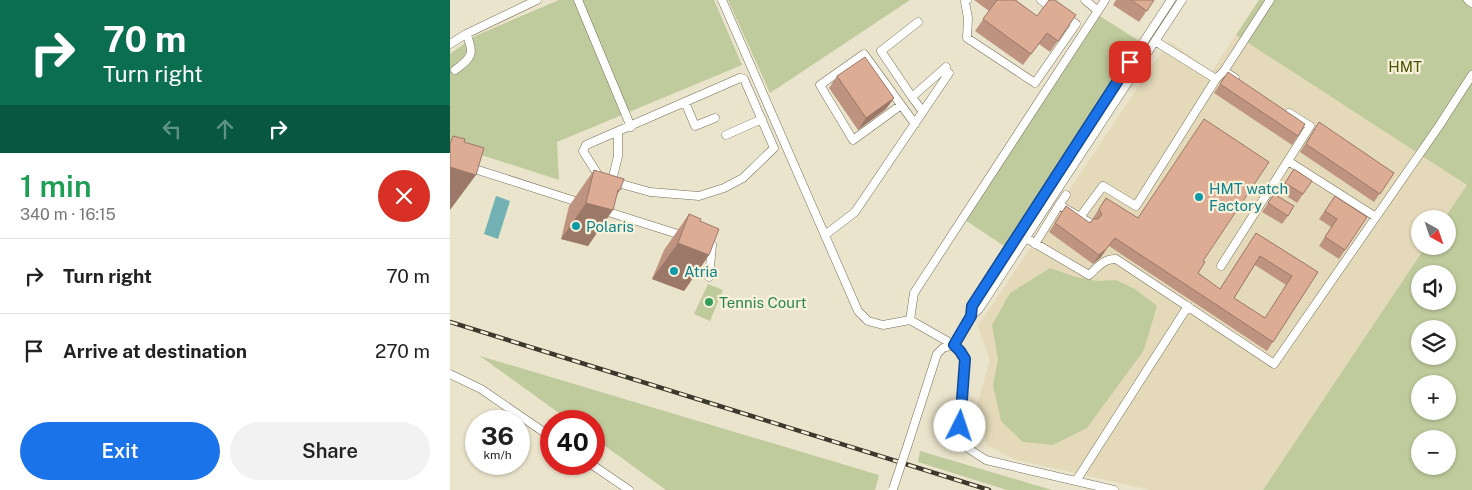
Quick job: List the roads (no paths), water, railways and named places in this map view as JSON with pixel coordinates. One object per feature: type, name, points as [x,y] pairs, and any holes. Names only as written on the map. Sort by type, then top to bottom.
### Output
[{"type":"street","points":[[450,44],[466,34],[537,0]]},
{"type":"street","points":[[578,0],[631,127]]},
{"type":"street","points":[[722,0],[858,311],[868,321],[883,325],[910,320],[954,345],[960,351],[965,359],[960,426],[969,449],[986,460],[1114,490]]},
{"type":"street","points":[[967,0],[965,2],[968,18],[967,38],[1035,83],[1076,24],[1041,0]]},
{"type":"street","points":[[1085,0],[1098,11]]},
{"type":"street","points":[[910,320],[914,293],[1106,0]]},
{"type":"street","points":[[971,316],[972,306],[992,273],[1171,0]]},
{"type":"street","points":[[893,489],[937,354],[943,348],[954,345],[971,316],[979,309],[1182,0]]},
{"type":"street","points":[[1080,217],[1103,186],[1136,206],[1216,79],[1224,71],[1270,0]]},
{"type":"street","points":[[1468,0],[1472,3]]},
{"type":"street","points":[[918,22],[881,51],[923,112]]},
{"type":"street","points":[[455,70],[468,60],[471,52],[471,44],[466,34]]},
{"type":"street","points":[[1155,41],[1216,79]]},
{"type":"street","points":[[901,105],[853,140],[820,85],[864,54],[915,124]]},
{"type":"street","points":[[825,236],[855,212],[923,112],[947,70],[912,97]]},
{"type":"street","points":[[1224,71],[1240,81]]},
{"type":"street","points":[[1026,238],[1089,275],[1109,258],[1116,259],[1274,364],[1440,126],[1472,75]]},
{"type":"street","points":[[742,78],[774,145],[772,150],[743,178],[724,188],[699,196],[650,192],[600,178],[583,151],[586,146],[631,127],[742,78]]},
{"type":"street","points":[[685,102],[695,126],[716,118]]},
{"type":"street","points":[[1221,266],[1310,126],[1278,106]]},
{"type":"street","points":[[726,135],[762,119]]},
{"type":"street","points":[[612,181],[618,156],[618,132]]},
{"type":"street","points":[[1288,161],[1376,217]]},
{"type":"street","points":[[450,162],[712,245],[709,277]]},
{"type":"street","points":[[1035,244],[1066,195]]},
{"type":"street","points":[[1059,205],[1090,223]]},
{"type":"street","points":[[1076,481],[1188,306]]},
{"type":"street","points":[[450,374],[482,389],[540,429]]},
{"type":"street","points":[[605,474],[629,490]]},
{"type":"water","points":[[496,196],[510,201],[498,239],[484,234]]},
{"type":"railway","points":[[450,322],[989,490]]},
{"type":"place","name":"HMT watch Factory","points":[[1199,197]]},
{"type":"place","name":"Polaris","points":[[576,226]]},
{"type":"place","name":"Atria","points":[[674,271]]},
{"type":"place","name":"Tennis Court","points":[[709,302]]},
{"type":"park label","name":"HMT","points":[[1405,66]]}]
